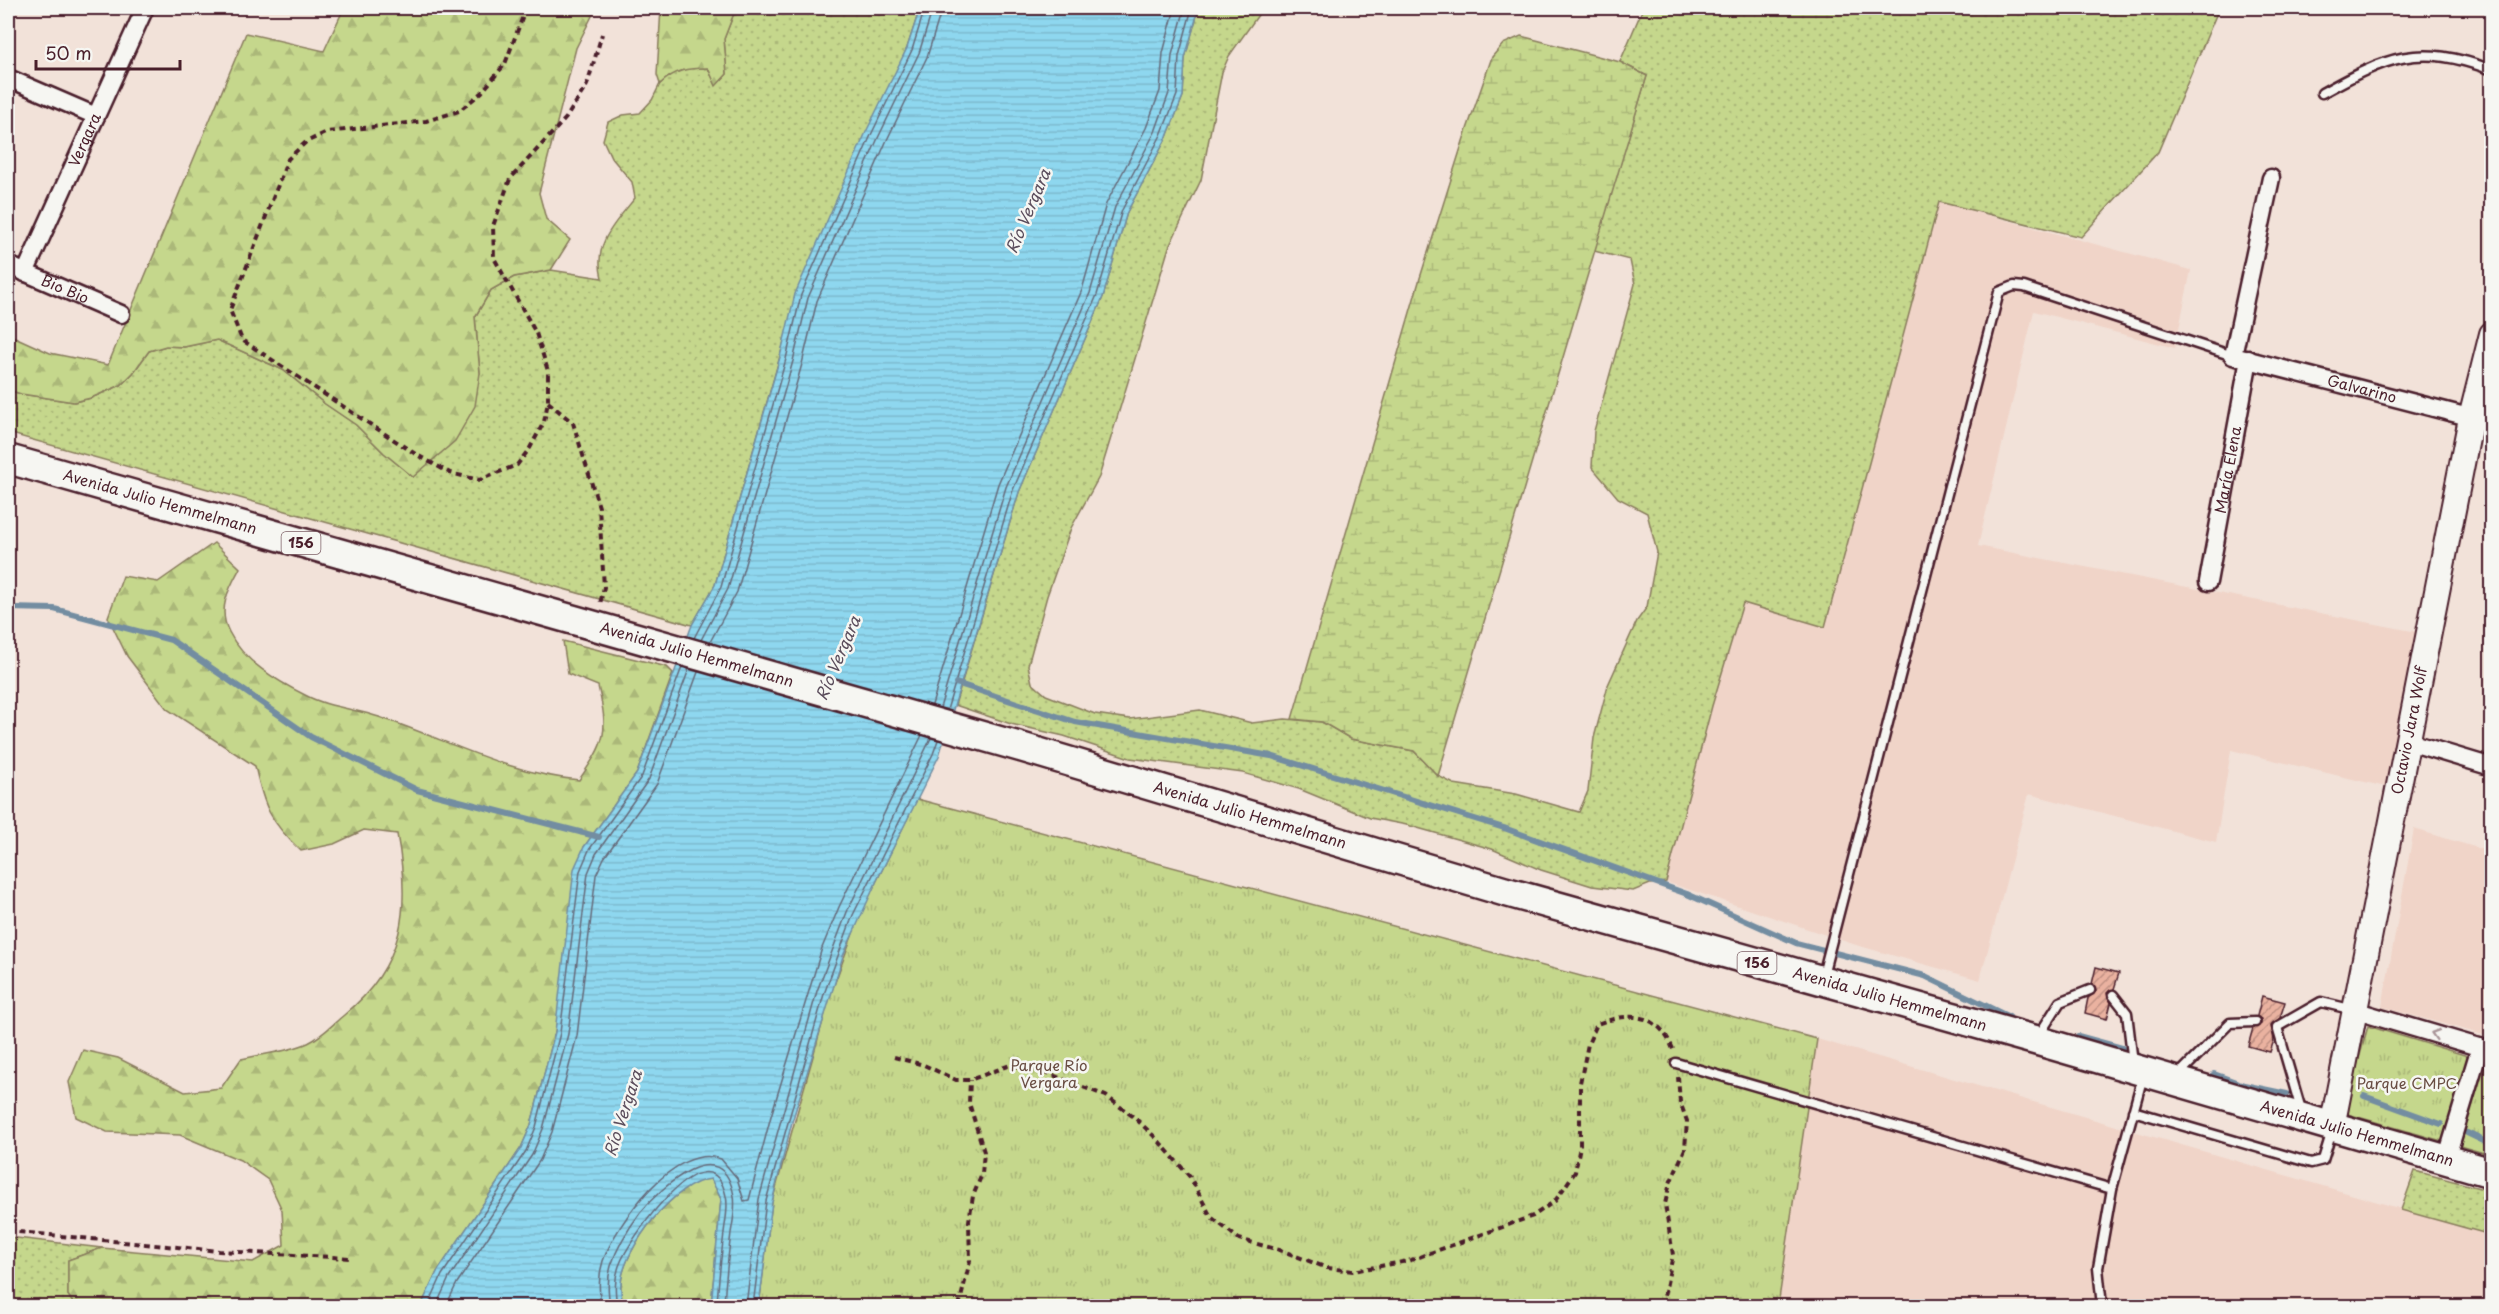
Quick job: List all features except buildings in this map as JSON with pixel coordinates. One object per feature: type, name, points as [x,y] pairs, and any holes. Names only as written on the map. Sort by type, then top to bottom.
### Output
[{"type":"highway","name":"Avenida Julio Hemmelmann","points":[[8,459],[1024,748],[1503,891],[2035,1040],[2171,1082],[2492,1173]]},
{"type":"main road","name":"Octavio Jara Wolf","points":[[2332,1127],[2409,742],[2481,421],[2492,334]]},
{"type":"street","name":"Vergara","points":[[25,273],[145,8]]},
{"type":"street","points":[[8,78],[96,116]]},
{"type":"street","name":"María Elena","points":[[2208,582],[2241,357],[2271,178]]},
{"type":"street","name":"Bio Bio","points":[[8,265],[121,314]]},
{"type":"street","name":"Galvarino","points":[[2241,357],[2481,421]]},
{"type":"street","points":[[2409,742],[2492,767]]},
{"type":"street","points":[[2357,1011],[2486,1049],[2446,1161]]},
{"type":"lane","points":[[2322,93],[2383,61],[2416,54],[2466,60],[2492,70]]},
{"type":"lane","points":[[1821,981],[1999,292],[2014,286],[2024,288],[2241,357]]},
{"type":"lane","points":[[2035,1040],[2061,1002],[2090,990]]},
{"type":"lane","points":[[2103,1306],[2098,1269],[2112,1189],[2133,1112],[2139,1071],[2127,1013],[2113,995]]},
{"type":"lane","points":[[2304,1119],[2277,1027],[2321,1002],[2357,1011]]},
{"type":"lane","points":[[2171,1082],[2230,1023],[2255,1022]]},
{"type":"lane","points":[[1676,1063],[2112,1189]]},
{"type":"lane","points":[[2133,1112],[2311,1163],[2323,1160],[2332,1127]]},
{"type":"path","points":[[526,8],[505,64],[482,92],[459,111],[426,121],[327,132],[306,142],[288,159],[230,310],[242,340],[450,473],[479,480],[517,465],[530,448],[544,422],[548,402],[548,371],[536,333],[494,258],[493,226],[510,178],[566,118],[587,85],[602,34]]},
{"type":"path","points":[[548,402],[573,423],[599,507],[604,587],[594,626]]},
{"type":"path","points":[[894,1057],[924,1065],[956,1080],[970,1080],[1010,1065],[1040,1070],[1106,1096],[1135,1118],[1156,1139],[1190,1177],[1211,1217],[1239,1239],[1283,1251],[1327,1268],[1353,1271],[1408,1261],[1533,1216],[1555,1201],[1575,1172],[1580,1146],[1580,1083],[1588,1044],[1597,1024],[1616,1017],[1633,1016],[1653,1022],[1666,1032],[1676,1063],[1680,1102],[1687,1121],[1685,1149],[1670,1183],[1665,1204],[1673,1255],[1662,1306]]},
{"type":"path","points":[[959,1306],[970,1261],[971,1204],[982,1174],[984,1152],[969,1102],[970,1080]]},
{"type":"path","points":[[8,1231],[219,1251],[350,1258]]},
{"type":"shaded area","points":[[1939,202],[2191,270],[2175,348],[2034,311],[1978,546],[2422,633],[2390,788],[2231,750],[2216,842],[2029,794],[1980,980],[1856,945],[1666,882],[1712,706],[1743,603],[1825,626]]},
{"type":"shaded area","points":[[2414,829],[2491,852],[2491,1037],[2382,1007]]},
{"type":"shaded area","points":[[1817,1039],[2491,1235],[2491,1306],[1778,1306]]},
{"type":"green space","points":[[344,8],[596,8],[576,48],[539,193],[546,219],[570,240],[551,270],[514,277],[491,290],[475,317],[480,373],[475,406],[455,441],[413,477],[384,453],[356,425],[325,404],[283,370],[217,340],[184,347],[166,346],[149,351],[121,385],[91,398],[74,402],[8,390],[8,334],[50,353],[108,365],[246,33],[324,51]]},
{"type":"green space","points":[[661,8],[736,8],[724,39],[727,74],[716,86],[708,68],[682,71],[660,84],[657,75]]},
{"type":"green space","points":[[736,8],[920,8],[907,48],[786,335],[715,585],[692,625],[8,433],[8,390],[74,402],[91,398],[121,385],[149,351],[166,346],[184,347],[217,340],[283,370],[325,404],[356,425],[384,453],[413,477],[480,373],[475,317],[491,290],[514,277],[551,270],[602,278],[600,255],[607,235],[635,198],[632,182],[611,157],[603,140],[608,122],[623,115],[640,113],[652,100],[660,84],[673,72],[691,68],[708,68],[716,85],[727,74],[724,39]]},
{"type":"green space","points":[[1199,8],[1263,8],[1229,56],[1222,72],[1201,180],[1169,247],[1099,477],[1071,528],[1047,596],[1028,665],[1032,683],[1046,695],[1095,714],[1130,719],[1200,710],[1252,723],[1285,719],[1322,722],[1351,739],[1414,751],[1438,776],[1454,784],[1516,794],[1579,812],[1588,791],[1594,738],[1608,685],[1637,621],[1647,607],[1657,552],[1647,513],[1618,498],[1592,467],[1594,431],[1635,284],[1630,260],[1594,251],[1647,76],[1620,62],[1643,8],[2219,8],[2158,152],[2081,237],[1939,202],[1825,627],[1743,603],[1712,706],[1666,882],[1650,884],[1633,891],[1592,886],[1541,870],[1492,849],[1407,825],[1370,818],[1299,789],[1243,773],[1130,758],[1064,736],[1011,724],[955,705],[1019,492],[1103,297],[1127,212],[1167,137],[1183,96],[1185,58]]},
{"type":"green space","points":[[1521,36],[1620,62],[1647,76],[1438,776],[1414,751],[1351,739],[1322,722],[1292,719],[1420,278],[1464,138],[1492,57],[1503,44]]},
{"type":"green space","points":[[214,543],[240,568],[224,607],[229,632],[243,652],[262,669],[314,699],[379,717],[527,771],[579,780],[600,746],[603,736],[603,715],[598,686],[568,674],[563,641],[667,667],[673,673],[637,773],[584,847],[555,1032],[531,1125],[521,1148],[437,1272],[421,1306],[75,1306],[68,1295],[68,1260],[102,1248],[253,1262],[284,1245],[282,1210],[268,1180],[240,1160],[180,1135],[107,1132],[76,1117],[69,1082],[83,1050],[118,1058],[185,1092],[221,1088],[241,1059],[300,1046],[327,1030],[364,996],[380,976],[399,933],[403,886],[397,834],[364,830],[334,844],[301,851],[282,831],[270,813],[255,766],[167,709],[127,656],[108,617],[123,576],[158,582]]},
{"type":"green space","name":"Parque Río Vergara","points":[[917,799],[1817,1039],[1778,1306],[759,1306],[772,1202],[830,996],[859,917]]},
{"type":"green space","name":"Parque CMPC","points":[[2368,1026],[2491,1063],[2491,1155],[2344,1113]]},
{"type":"green space","points":[[2415,1171],[2491,1191],[2491,1235],[2401,1210]]},
{"type":"green space","points":[[711,1178],[721,1199],[711,1306],[623,1306],[621,1286],[624,1268],[641,1235],[667,1203],[697,1182]]},
{"type":"green space","points":[[8,1237],[102,1248],[68,1260],[68,1295],[75,1306],[8,1306]]},
{"type":"water","name":"Río Vergara","points":[[920,8],[1199,8],[1185,58],[1183,96],[1167,137],[1127,212],[1103,297],[1019,492],[939,756],[878,878],[843,956],[792,1122],[772,1202],[759,1306],[711,1306],[721,1199],[711,1179],[697,1183],[667,1204],[641,1236],[624,1269],[621,1286],[623,1306],[421,1306],[437,1272],[521,1148],[531,1125],[555,1032],[574,869],[584,847],[637,773],[692,625],[715,585],[780,357],[795,294],[866,132],[907,48]]},
{"type":"waterway","points":[[8,608],[54,609],[171,640],[311,737],[417,790],[599,837]]},
{"type":"waterway","points":[[956,683],[1075,722],[1271,756],[1504,828],[1687,894],[1796,943],[1925,976],[2009,1017]]},
{"type":"waterway","points":[[2078,1036],[2122,1048]]},
{"type":"waterway","points":[[2214,1074],[2244,1085],[2287,1094]]},
{"type":"waterway","points":[[2364,1096],[2441,1124]]},
{"type":"waterway","points":[[2467,1133],[2492,1145]]}]
